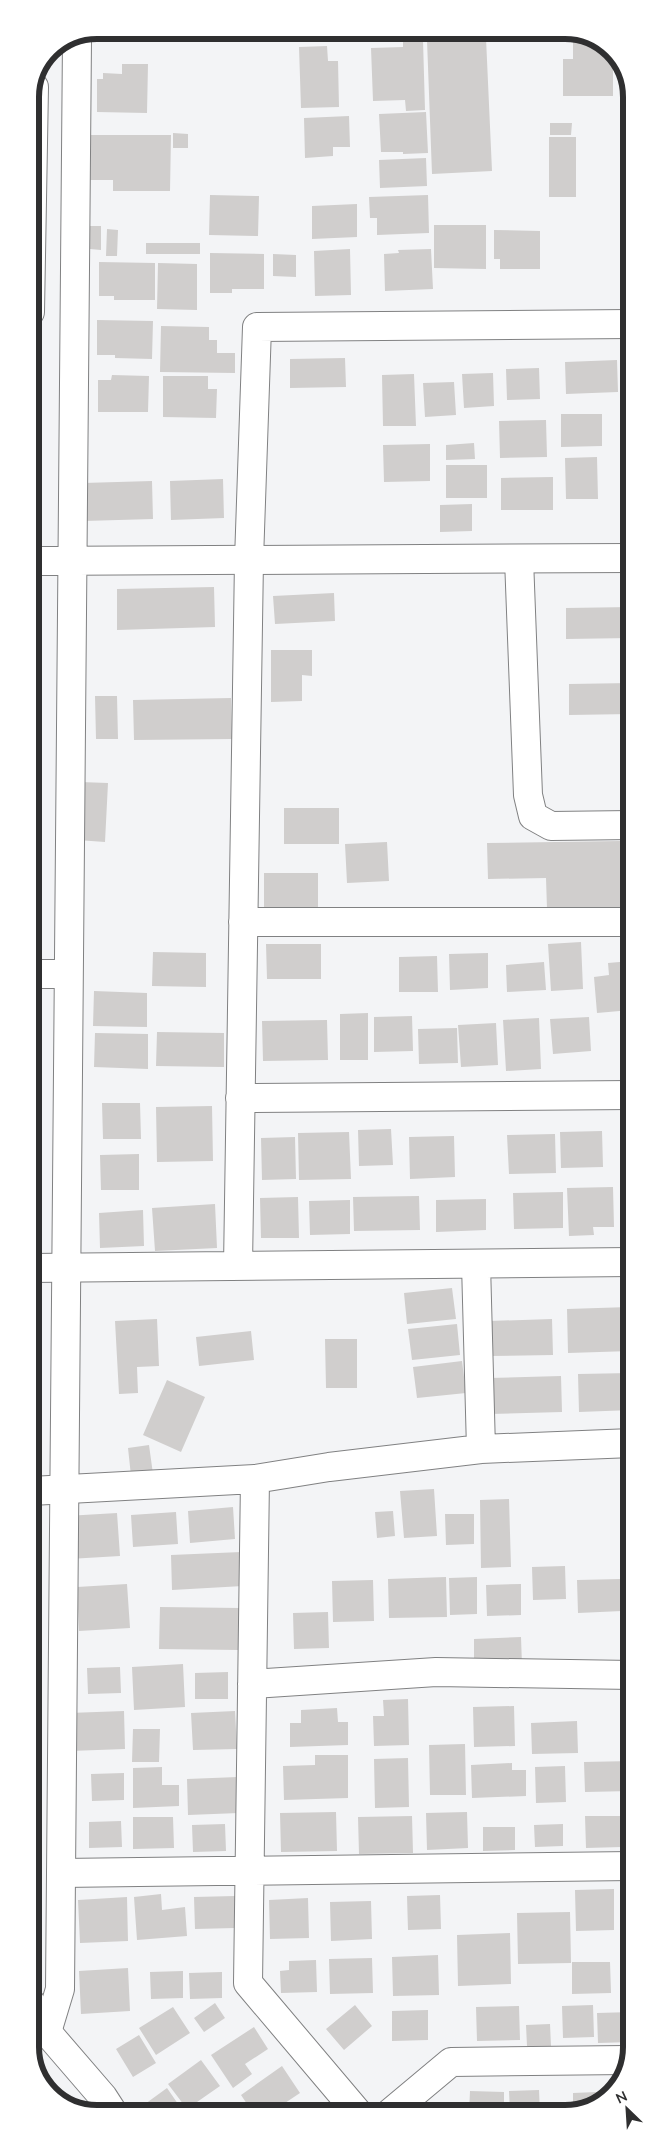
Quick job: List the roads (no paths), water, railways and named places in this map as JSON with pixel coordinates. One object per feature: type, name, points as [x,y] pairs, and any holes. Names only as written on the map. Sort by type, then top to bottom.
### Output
[{"type":"street","points":[[47,2032],[60,1990],[76,43]]},
{"type":"street","points":[[238,1266],[249,560],[256,327],[623,324]]},
{"type":"street","points":[[39,561],[623,558]]},
{"type":"street","points":[[518,559],[528,794],[533,816],[551,826],[623,825]]},
{"type":"street","points":[[243,922],[623,922]]},
{"type":"street","points":[[39,974],[68,974]]},
{"type":"street","points":[[240,1098],[623,1095]]},
{"type":"street","points":[[39,1268],[623,1262]]},
{"type":"street","points":[[476,1264],[481,1449]]},
{"type":"street","points":[[39,1491],[255,1479],[328,1467],[481,1449],[623,1443]]},
{"type":"street","points":[[255,1479],[248,1983],[351,2105]]},
{"type":"street","points":[[252,1684],[436,1672],[623,1675]]},
{"type":"street","points":[[61,1872],[623,1866]]},
{"type":"street","points":[[39,2018],[47,2032],[108,2105]]},
{"type":"street","points":[[400,2105],[451,2062],[621,2060]]}]
